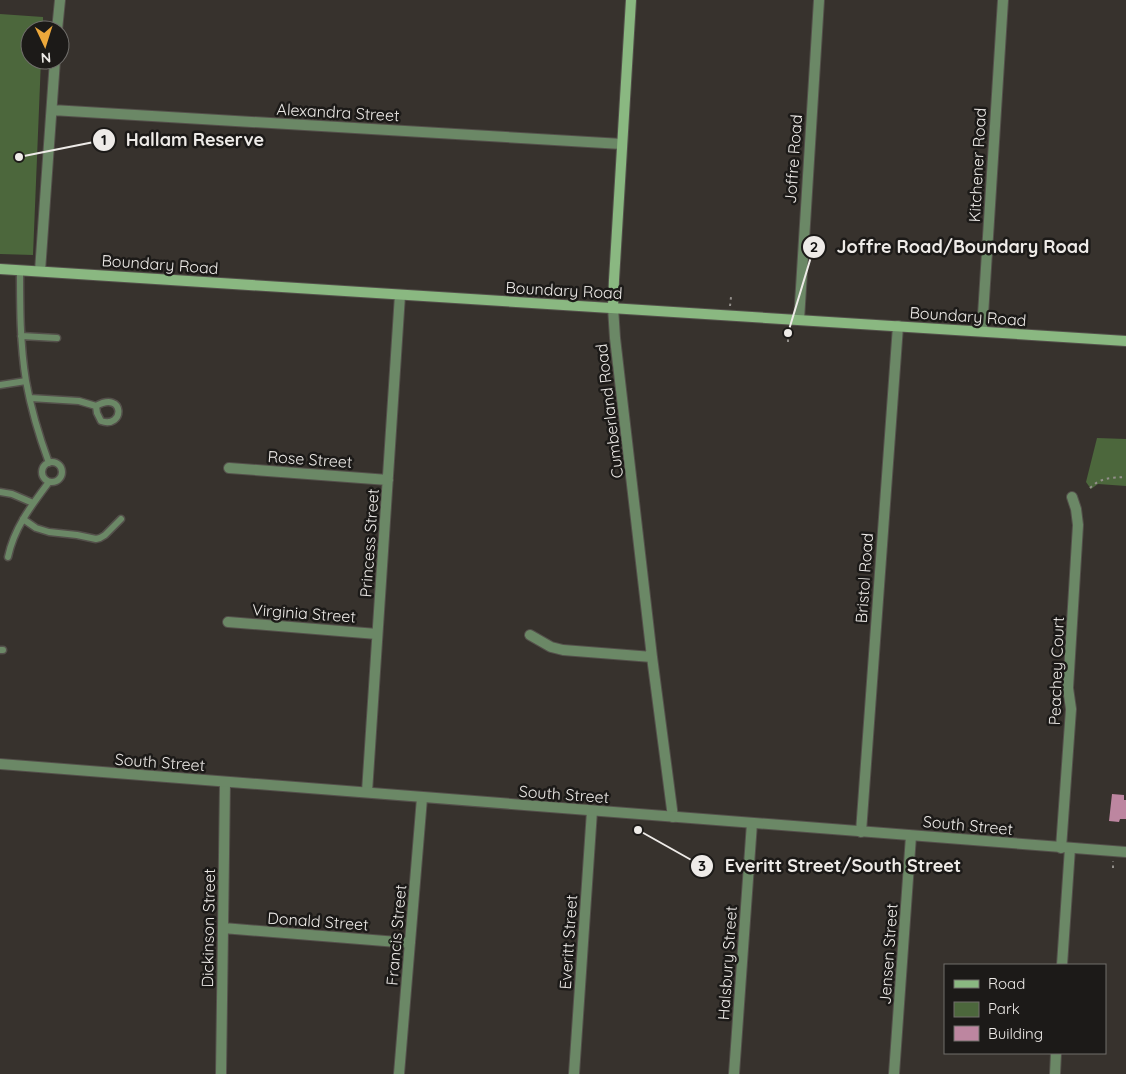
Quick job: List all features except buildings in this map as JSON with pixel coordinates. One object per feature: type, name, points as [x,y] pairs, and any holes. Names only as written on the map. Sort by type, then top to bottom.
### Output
[{"type":"main road","name":"Cumberland Road","points":[[613,308],[631,0]]},
{"type":"main road","name":"Boundary Road","points":[[0,269],[1126,341]]},
{"type":"street","points":[[58,20],[60,0]]},
{"type":"street","name":"Joffre Road","points":[[799,320],[819,0]]},
{"type":"street","name":"Kitchener Road","points":[[982,331],[1003,0]]},
{"type":"street","points":[[40,272],[54,70]]},
{"type":"street","name":"Alexandra Street","points":[[52,110],[622,144]]},
{"type":"street","name":"Princess Street","points":[[367,792],[400,295]]},
{"type":"street","name":"Cumberland Road","points":[[613,308],[652,658],[673,818]]},
{"type":"street","name":"Bristol Road","points":[[861,832],[898,326]]},
{"type":"street","name":"Rose Street","points":[[228,468],[388,480]]},
{"type":"street","name":"Peachey Court","points":[[1062,964],[1071,709],[1068,688],[1078,525],[1072,497]]},
{"type":"street","name":"Virginia Street","points":[[228,622],[377,634]]},
{"type":"street","points":[[530,635],[551,647],[563,650],[652,658]]},
{"type":"street","name":"South Street","points":[[0,764],[1126,852]]},
{"type":"street","name":"Dickinson Street","points":[[221,1074],[224,782]]},
{"type":"street","name":"Francis Street","points":[[399,1074],[422,798]]},
{"type":"street","name":"Everitt Street","points":[[574,1074],[592,811]]},
{"type":"street","name":"Halsbury Street","points":[[734,1074],[752,823]]},
{"type":"street","name":"Jensen Street","points":[[894,1074],[911,836]]},
{"type":"street","name":"Donald Street","points":[[223,928],[410,942]]},
{"type":"street","points":[[1054,1074],[1056,1054]]},
{"type":"lane","points":[[20,270],[21,336],[26,381],[41,441],[49,463]]},
{"type":"lane","points":[[21,336],[57,338]]},
{"type":"lane","points":[[0,385],[26,381]]},
{"type":"lane","points":[[30,398],[79,401],[96,406]]},
{"type":"lane","points":[[52,462],[58,464],[63,472],[58,481],[49,482],[44,478],[42,472],[44,466],[52,462]]},
{"type":"lane","points":[[8,558],[15,535],[23,519],[49,482]]},
{"type":"lane","points":[[0,492],[12,494],[33,503]]},
{"type":"lane","points":[[23,519],[36,528],[49,532],[96,539],[105,535],[121,519]]},
{"type":"path","points":[[730,306],[731,297]]},
{"type":"path","points":[[788,333],[788,342]]},
{"type":"path","points":[[1090,488],[1101,480],[1126,477]]},
{"type":"path","points":[[1113,861],[1113,868]]},
{"type":"green space","points":[[0,14],[43,17],[43,20],[20,20],[20,70],[41,70],[33,255],[0,254]]},
{"type":"green space","points":[[1097,438],[1126,439],[1126,486],[1098,484],[1091,489],[1086,482]]},
{"type":"place","name":"Hallam Reserve","points":[[19,157]]},
{"type":"place","name":"Joffre Road/Boundary Road","points":[[788,333]]},
{"type":"place","name":"Everitt Street/South Street","points":[[638,830]]}]
